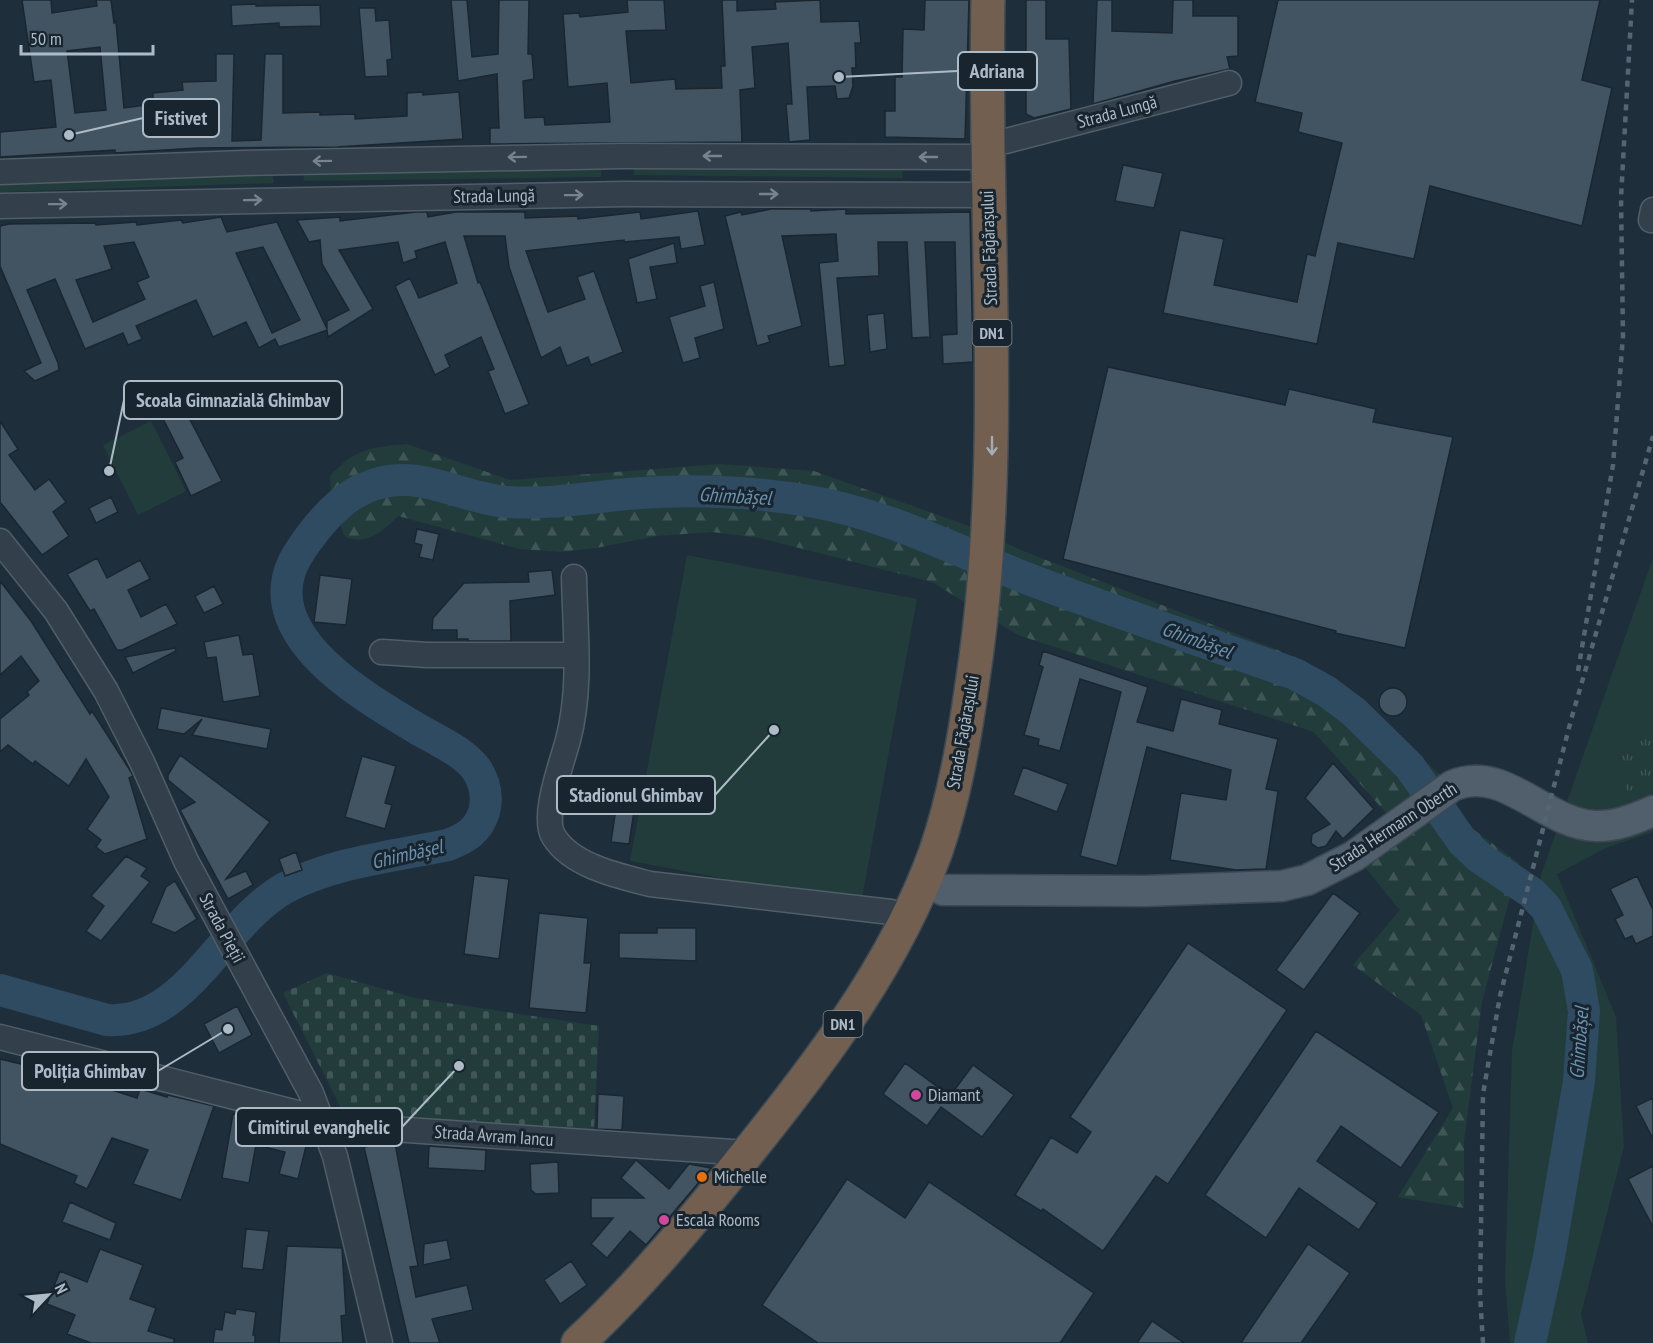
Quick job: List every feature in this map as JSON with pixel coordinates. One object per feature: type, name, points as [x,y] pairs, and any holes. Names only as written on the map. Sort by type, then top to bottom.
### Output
[{"type":"highway","name":"Strada Făgărașului","points":[[608,1343],[685,1260],[813,1099],[889,990],[917,943],[943,890],[968,815],[981,759],[989,636],[1013,392],[988,0]]},
{"type":"highway","name":"Strada Făgărașului","points":[[1000,510],[993,392],[987,195],[996,149],[1007,0]]},
{"type":"highway","name":"Strada Făgărașului","points":[[578,1343],[655,1265],[747,1153],[849,1014],[896,940],[923,885],[948,810],[989,636]]},
{"type":"main road","name":"Strada Hermann Oberth","points":[[943,890],[1145,891],[1282,886],[1307,879],[1331,868],[1452,786],[1463,781],[1486,780],[1548,811],[1593,826],[1611,826],[1653,811]]},
{"type":"street","name":"Strada Lungă","points":[[0,172],[292,161],[996,149],[1229,82]]},
{"type":"street","points":[[623,156],[624,194]]},
{"type":"street","points":[[292,161],[292,199]]},
{"type":"street","name":"Strada Lungă","points":[[0,206],[624,194],[987,195]]},
{"type":"street","name":"Strada Pieții","points":[[0,541],[56,611],[106,691],[142,762],[167,823],[291,1053],[324,1120],[346,1198],[380,1343]]},
{"type":"street","points":[[574,577],[574,716],[548,819],[554,839],[584,861],[615,875],[650,885],[891,912],[908,917]]},
{"type":"street","points":[[382,652],[427,655],[575,656]]},
{"type":"street","name":"Strada Avram Iancu","points":[[0,1037],[348,1126],[747,1153]]},
{"type":"green space","points":[[634,167],[902,168],[903,178],[634,175]]},
{"type":"green space","points":[[601,168],[601,177],[304,181],[303,173]]},
{"type":"green space","points":[[273,174],[274,183],[0,192],[0,182]]},
{"type":"green space","points":[[151,421],[186,491],[138,515],[103,445]]},
{"type":"green space","points":[[407,444],[510,480],[720,464],[814,471],[969,526],[1023,551],[1278,650],[1341,684],[1441,776],[1470,827],[1519,863],[1482,1002],[1464,1141],[1464,1208],[1398,1197],[1453,1108],[1421,1015],[1353,965],[1400,910],[1347,845],[1387,814],[1314,732],[1018,635],[932,582],[760,538],[712,532],[657,536],[596,548],[560,552],[520,549],[398,516],[374,536],[361,539],[345,537],[331,502],[330,476],[356,454],[373,448]]},
{"type":"green space","points":[[687,555],[917,599],[861,904],[630,861]]},
{"type":"green space","points":[[1653,558],[1653,832],[1608,847],[1557,874],[1616,1017],[1624,1147],[1581,1314],[1588,1343],[1510,1343],[1505,1279],[1512,1051],[1541,875]]},
{"type":"green space","points":[[1653,727],[1653,782],[1629,794],[1607,750]]},
{"type":"green space","points":[[327,973],[415,998],[599,1026],[594,1130],[343,1112],[283,993]]},
{"type":"building","points":[[22,0],[51,0],[52,13],[97,6],[96,0],[111,0],[114,23],[116,22],[124,108],[153,104],[153,93],[183,90],[182,82],[216,81],[216,54],[234,54],[232,141],[261,140],[265,54],[283,54],[283,113],[355,114],[355,119],[407,116],[407,93],[423,92],[423,95],[459,92],[463,139],[337,147],[198,148],[115,153],[115,150],[0,157],[0,132],[56,127],[51,80],[34,82]],"holes":[[[100,47],[106,110],[75,113],[67,51]]]},
{"type":"building","points":[[451,0],[467,0],[472,57],[498,54],[499,0],[529,0],[528,54],[532,54],[534,79],[523,81],[525,118],[544,117],[545,125],[610,122],[607,83],[568,87],[563,14],[579,13],[580,17],[628,12],[627,0],[664,0],[666,30],[626,31],[631,83],[675,79],[676,89],[722,88],[721,66],[725,66],[722,0],[737,0],[737,11],[776,9],[775,2],[820,0],[821,22],[859,21],[861,43],[855,43],[856,68],[852,68],[853,86],[849,98],[837,99],[835,86],[807,87],[810,140],[789,142],[786,104],[792,104],[788,43],[752,47],[755,88],[740,90],[742,142],[490,144],[490,128],[499,128],[497,74],[458,81]]},
{"type":"building","points":[[925,0],[969,0],[965,139],[885,137],[885,111],[895,111],[895,77],[902,77],[903,29],[924,30]]},
{"type":"building","points":[[1026,0],[1046,0],[1046,39],[1069,39],[1071,109],[1034,118],[1026,114]]},
{"type":"building","points":[[1097,0],[1112,0],[1112,31],[1172,33],[1173,0],[1193,0],[1193,16],[1238,16],[1238,56],[1227,57],[1230,69],[1175,81],[1093,104]]},
{"type":"building","points":[[1278,0],[1600,0],[1582,80],[1612,88],[1582,226],[1430,186],[1414,259],[1338,243],[1317,344],[1163,313],[1180,230],[1224,239],[1214,285],[1297,302],[1307,254],[1315,256],[1342,143],[1298,132],[1302,113],[1255,102]]},
{"type":"building","points":[[256,4],[256,6],[320,5],[321,26],[279,27],[279,23],[232,26],[231,5]]},
{"type":"building","points":[[359,8],[375,8],[376,21],[389,20],[392,59],[387,60],[388,76],[365,77]]},
{"type":"building","points":[[1123,165],[1163,173],[1154,208],[1115,201]]},
{"type":"building","points":[[771,209],[811,209],[811,211],[846,209],[846,214],[970,212],[973,362],[943,364],[942,335],[957,334],[955,242],[925,242],[930,337],[912,338],[907,242],[878,242],[879,276],[837,278],[845,365],[829,367],[819,263],[838,261],[836,234],[782,236],[802,326],[768,336],[770,342],[757,346],[725,216]]},
{"type":"building","points":[[698,211],[705,245],[681,249],[679,237],[624,242],[624,240],[526,251],[548,312],[585,299],[577,277],[594,271],[623,352],[591,365],[588,357],[567,366],[560,347],[541,358],[509,267],[505,236],[464,236],[478,283],[480,282],[529,404],[505,414],[488,371],[494,369],[481,337],[445,355],[450,367],[435,375],[395,286],[410,278],[419,298],[457,283],[445,242],[415,251],[417,258],[403,263],[398,242],[339,250],[373,309],[328,337],[327,330],[279,347],[275,339],[259,348],[246,322],[213,337],[196,300],[136,326],[142,339],[128,345],[123,333],[85,349],[55,279],[27,290],[59,370],[35,381],[24,371],[41,363],[0,266],[0,226],[9,224],[95,223],[96,225],[136,222],[137,225],[181,220],[183,223],[221,217],[227,232],[277,222],[327,329],[327,321],[349,310],[322,264],[320,240],[309,242],[297,220],[340,217],[340,221],[416,212],[427,212],[428,217],[456,212],[525,212],[525,218],[578,216],[578,219],[640,212],[641,219]],"holes":[[[134,242],[149,277],[137,282],[145,299],[93,322],[76,280],[112,269],[104,246]],[[263,247],[300,320],[272,333],[236,253]]]},
{"type":"building","points":[[674,243],[677,263],[650,267],[657,299],[637,303],[628,259]]},
{"type":"building","points":[[714,282],[724,329],[695,338],[700,358],[683,363],[669,317],[705,306],[700,286]]},
{"type":"building","points":[[884,313],[887,349],[870,352],[867,315]]},
{"type":"building","points":[[1108,367],[1285,405],[1289,389],[1376,409],[1373,422],[1453,437],[1405,648],[1335,633],[1336,631],[1063,559]]},
{"type":"building","points":[[177,395],[222,481],[191,496],[175,462],[183,458],[156,405]]},
{"type":"building","points":[[0,421],[18,449],[9,455],[35,490],[49,479],[66,502],[53,512],[69,536],[42,555],[0,502]]},
{"type":"building","points":[[111,497],[118,512],[96,523],[89,508]]},
{"type":"building","points":[[417,529],[439,534],[433,560],[419,557],[422,545],[414,543]]},
{"type":"building","points":[[97,558],[107,578],[140,560],[150,579],[128,590],[141,617],[166,604],[177,624],[122,650],[117,650],[94,609],[90,611],[67,574]]},
{"type":"building","points":[[552,570],[555,595],[510,601],[511,641],[468,641],[468,639],[457,639],[457,630],[432,630],[433,618],[464,583],[529,582],[528,572]]},
{"type":"building","points":[[320,575],[352,579],[346,625],[314,622]]},
{"type":"building","points":[[0,581],[31,621],[90,714],[92,711],[131,772],[133,776],[129,778],[147,839],[105,854],[96,847],[101,840],[87,829],[109,797],[86,759],[69,786],[35,761],[33,764],[8,745],[0,752],[0,719],[29,695],[27,692],[39,681],[21,656],[0,675]]},
{"type":"building","points":[[214,586],[223,604],[204,613],[195,596]]},
{"type":"building","points":[[239,635],[243,655],[253,654],[260,696],[223,702],[216,657],[207,658],[204,642]]},
{"type":"building","points":[[175,648],[176,651],[133,673],[125,657]]},
{"type":"building","points":[[1043,651],[1148,687],[1137,722],[1173,731],[1181,699],[1222,710],[1219,724],[1278,739],[1266,789],[1278,791],[1266,869],[1236,870],[1170,860],[1181,793],[1226,800],[1231,770],[1147,747],[1117,866],[1080,856],[1121,692],[1080,679],[1060,751],[1038,745],[1039,739],[1024,735],[1043,667],[1039,665]]},
{"type":"building","points":[[1393,688],[1403,692],[1407,702],[1403,712],[1393,716],[1383,712],[1379,702],[1383,692]]},
{"type":"building","points":[[161,708],[271,729],[267,749],[192,735],[202,719],[184,734],[157,729]]},
{"type":"building","points":[[180,755],[270,822],[226,879],[246,871],[253,885],[228,899],[180,810],[195,802],[168,780],[168,775]]},
{"type":"building","points":[[362,756],[396,766],[385,803],[392,805],[385,829],[345,817]]},
{"type":"building","points":[[1333,763],[1374,809],[1343,839],[1336,831],[1326,846],[1318,848],[1311,843],[1312,834],[1330,824],[1305,798]]},
{"type":"building","points":[[1023,767],[1068,784],[1057,812],[1013,795]]},
{"type":"building","points":[[619,788],[637,791],[629,844],[611,842]]},
{"type":"building","points":[[296,852],[302,870],[285,876],[279,859]]},
{"type":"building","points":[[126,856],[147,868],[141,876],[150,882],[101,941],[86,931],[104,906],[91,896]]},
{"type":"building","points":[[474,875],[509,879],[499,959],[464,954]]},
{"type":"building","points":[[1637,876],[1653,910],[1653,936],[1636,944],[1632,936],[1625,939],[1615,919],[1623,915],[1610,889]]},
{"type":"building","points":[[175,881],[197,919],[175,933],[151,923],[166,887]]},
{"type":"building","points":[[1333,893],[1360,913],[1304,990],[1276,970]]},
{"type":"building","points":[[539,913],[588,918],[584,963],[591,963],[586,1013],[529,1008]]},
{"type":"building","points":[[657,928],[696,928],[696,961],[619,958],[619,933],[657,933]]},
{"type":"building","points":[[1188,943],[1287,1010],[1168,1184],[1156,1176],[1103,1251],[1043,1209],[1041,1211],[1015,1195],[1051,1137],[1077,1153],[1091,1132],[1070,1117]]},
{"type":"building","points":[[237,1006],[252,1035],[219,1053],[204,1024]]},
{"type":"building","points":[[1316,1031],[1439,1112],[1401,1168],[1341,1126],[1317,1161],[1377,1203],[1359,1230],[1299,1188],[1266,1238],[1205,1195]]},
{"type":"building","points":[[0,1059],[62,1074],[137,1098],[140,1089],[214,1106],[181,1200],[133,1184],[148,1150],[112,1138],[87,1189],[74,1183],[77,1176],[0,1144]]},
{"type":"building","points":[[905,1063],[950,1096],[973,1065],[1014,1095],[982,1137],[941,1107],[927,1126],[883,1094]]},
{"type":"building","points":[[598,1094],[624,1096],[622,1130],[597,1129]]},
{"type":"building","points":[[1653,1098],[1653,1139],[1636,1106]]},
{"type":"building","points":[[233,1114],[261,1119],[259,1125],[308,1138],[298,1179],[279,1174],[285,1152],[256,1145],[249,1183],[222,1178]]},
{"type":"building","points":[[395,1143],[418,1266],[410,1267],[416,1297],[467,1285],[473,1310],[432,1319],[440,1343],[409,1343],[364,1147]]},
{"type":"building","points":[[429,1146],[486,1150],[485,1171],[428,1168]]},
{"type":"building","points":[[636,1160],[669,1189],[689,1164],[711,1168],[646,1245],[630,1231],[607,1258],[591,1244],[613,1218],[591,1218],[591,1198],[644,1198],[621,1178]]},
{"type":"building","points":[[558,1162],[559,1193],[536,1194],[531,1190],[530,1164]]},
{"type":"building","points":[[1653,1166],[1653,1227],[1628,1179]]},
{"type":"building","points":[[847,1179],[905,1218],[929,1182],[1094,1293],[1060,1343],[818,1343],[762,1305]]},
{"type":"building","points":[[70,1202],[116,1223],[110,1240],[62,1222]]},
{"type":"building","points":[[246,1229],[269,1231],[263,1270],[242,1268]]},
{"type":"building","points":[[447,1240],[451,1259],[423,1265],[424,1244]]},
{"type":"building","points":[[1308,1244],[1350,1273],[1301,1343],[1241,1343]]},
{"type":"building","points":[[287,1246],[342,1248],[346,1315],[341,1316],[343,1343],[279,1343]]},
{"type":"building","points":[[100,1249],[143,1265],[130,1299],[156,1308],[148,1331],[174,1339],[174,1343],[91,1343],[67,1334],[75,1315],[47,1304],[60,1271],[87,1282]]},
{"type":"building","points":[[571,1261],[587,1285],[560,1304],[544,1280]]},
{"type":"building","points":[[236,1309],[256,1312],[253,1335],[255,1335],[255,1343],[213,1343],[215,1329],[222,1330],[225,1312],[235,1314]]},
{"type":"building","points":[[1152,1321],[1184,1343],[1137,1343]]},
{"type":"waterway","name":"Ghimbășel","points":[[0,990],[107,1020],[135,1017],[159,1006],[181,990],[242,924],[263,904],[285,888],[344,866],[448,845],[460,840],[475,829],[484,812],[486,796],[477,770],[449,746],[392,714],[340,677],[316,655],[298,631],[288,605],[288,577],[302,548],[329,514],[355,493],[384,482],[402,480],[419,481],[508,502],[525,503],[640,493],[704,491],[767,495],[838,507],[895,524],[1031,580],[1295,674],[1326,691],[1354,712],[1410,767],[1462,841],[1480,858],[1532,893],[1546,908],[1577,970],[1584,1011],[1579,1081],[1549,1257],[1530,1343]]},
{"type":"railway","points":[[1578,671],[1613,465],[1623,336],[1621,198],[1632,0]]},
{"type":"railway","points":[[1483,1343],[1480,1294],[1483,1094],[1500,996],[1571,720],[1653,436]]},
{"type":"place","name":"Adriana","points":[[839,77]]},
{"type":"place","name":"Fistivet","points":[[69,135]]},
{"type":"place","name":"Scoala Gimnazială Ghimbav","points":[[109,471]]},
{"type":"place","name":"Stadionul Ghimbav","points":[[774,730]]},
{"type":"place","name":"Poliția Ghimbav","points":[[228,1029]]},
{"type":"place","name":"Cimitirul evanghelic","points":[[459,1066]]},
{"type":"place","name":"Diamant","points":[[916,1095]]},
{"type":"place","name":"Michelle","points":[[702,1177]]},
{"type":"place","name":"Escala Rooms","points":[[664,1220]]}]
